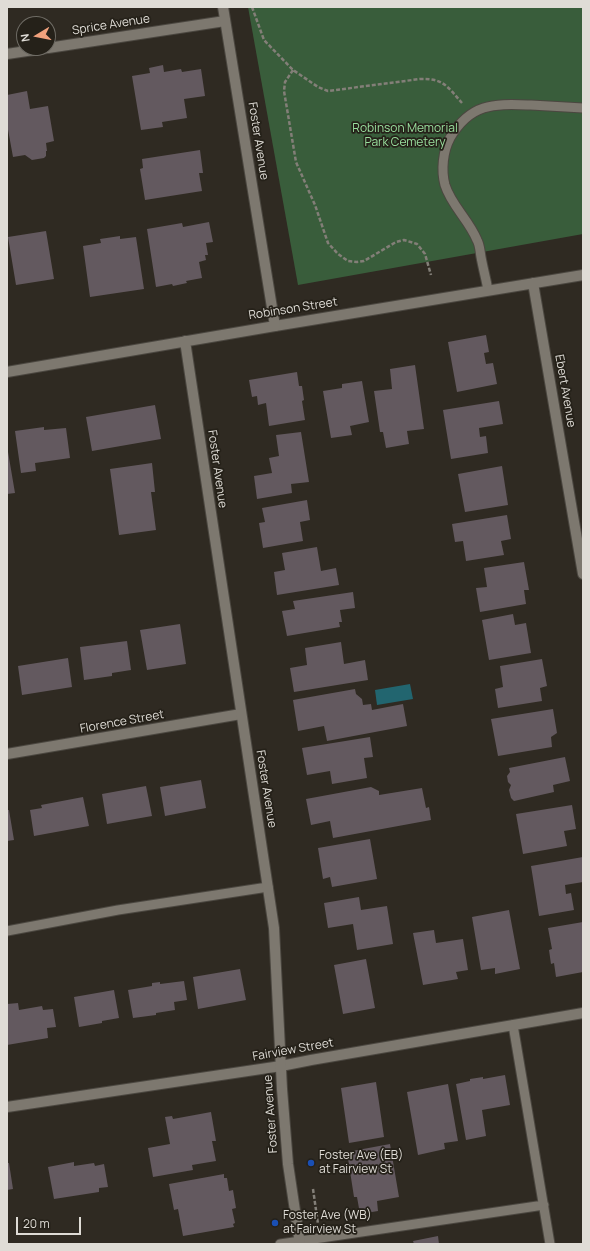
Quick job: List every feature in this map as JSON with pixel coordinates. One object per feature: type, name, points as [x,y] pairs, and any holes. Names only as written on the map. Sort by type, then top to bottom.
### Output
[{"type":"street","name":"Foster Avenue","points":[[223,7],[275,326]]},
{"type":"street","name":"Sprice Avenue","points":[[56,47],[225,21]]},
{"type":"street","name":"Robinson Street","points":[[7,372],[583,275]]},
{"type":"street","name":"Ebert Avenue","points":[[533,283],[583,574]]},
{"type":"street","name":"Foster Avenue","points":[[185,341],[274,928],[288,1164],[300,1242]]},
{"type":"street","name":"Florence Street","points":[[7,754],[241,714]]},
{"type":"street","name":"Fairview Street","points":[[7,1107],[281,1066],[583,1013]]},
{"type":"lane","points":[[488,290],[478,240],[470,225],[449,195],[444,183],[443,167],[448,142],[457,126],[471,114],[485,106],[502,104],[583,108]]},
{"type":"lane","points":[[7,931],[118,910],[268,887]]},
{"type":"lane","points":[[513,1025],[550,1244]]},
{"type":"lane","points":[[280,1244],[544,1206]]},
{"type":"path","points":[[252,7],[264,40],[293,70],[318,87],[328,91],[430,79],[442,82],[471,114]]},
{"type":"path","points":[[293,70],[285,82],[284,91],[296,162],[315,205],[328,242],[338,254],[348,261],[357,262],[364,261],[396,242],[404,240],[417,244],[425,254],[431,275]]},
{"type":"path","points":[[313,1188],[320,1238]]},
{"type":"green space","name":"Robinson Memorial Park Cemetery","points":[[248,7],[583,7],[583,234],[298,285]]},
{"type":"water","points":[[410,684],[413,699],[377,705],[375,690]]},
{"type":"building","points":[[163,65],[164,72],[181,69],[182,72],[201,69],[205,96],[184,99],[187,118],[162,122],[163,127],[141,130],[132,76],[150,73],[149,68]]},
{"type":"building","points":[[27,91],[30,109],[48,106],[54,141],[46,143],[47,151],[44,158],[32,160],[25,155],[13,157],[7,124],[7,95]]},
{"type":"building","points":[[200,150],[203,173],[199,173],[202,191],[145,200],[140,169],[143,168],[142,159]]},
{"type":"building","points":[[209,222],[213,242],[206,243],[208,255],[205,255],[206,260],[199,262],[202,278],[186,281],[187,283],[173,286],[172,284],[156,287],[147,229],[182,223],[183,227]]},
{"type":"building","points":[[46,231],[54,279],[16,285],[8,237]]},
{"type":"building","points":[[120,236],[120,239],[136,237],[144,289],[90,297],[83,246],[101,243],[100,239]]},
{"type":"building","points":[[486,335],[489,352],[484,353],[486,364],[493,363],[497,384],[457,392],[448,342]]},
{"type":"building","points":[[415,365],[424,429],[407,431],[409,444],[386,448],[383,432],[380,432],[374,391],[392,389],[390,369]]},
{"type":"building","points":[[297,372],[299,386],[302,386],[304,400],[302,401],[305,420],[269,426],[266,403],[258,405],[257,396],[252,397],[249,380]]},
{"type":"building","points":[[362,381],[369,422],[350,426],[352,435],[331,438],[323,391],[342,388],[342,384]]},
{"type":"building","points":[[499,401],[503,424],[479,428],[480,437],[486,436],[488,453],[451,459],[443,410]]},
{"type":"building","points":[[155,405],[161,439],[92,451],[86,417]]},
{"type":"building","points":[[44,427],[44,430],[66,428],[70,458],[35,463],[36,471],[21,473],[15,431]]},
{"type":"building","points":[[301,432],[309,482],[291,484],[292,493],[257,499],[254,476],[272,473],[269,458],[279,456],[276,435]]},
{"type":"building","points":[[7,446],[15,493],[7,494]]},
{"type":"building","points":[[152,463],[155,492],[151,492],[156,530],[119,535],[110,469]]},
{"type":"building","points":[[502,466],[508,505],[465,512],[458,474]]},
{"type":"building","points":[[307,500],[310,520],[300,522],[303,541],[263,548],[259,523],[265,522],[262,508]]},
{"type":"building","points":[[507,515],[511,539],[501,541],[504,555],[466,561],[463,541],[455,542],[452,524]]},
{"type":"building","points":[[317,547],[321,571],[336,568],[339,585],[277,595],[274,572],[285,570],[282,553]]},
{"type":"building","points":[[524,562],[529,590],[524,590],[526,604],[480,612],[476,588],[487,587],[484,568]]},
{"type":"building","points":[[353,592],[355,608],[340,610],[342,622],[339,622],[340,627],[287,636],[282,611],[295,609],[293,601]]},
{"type":"building","points":[[513,614],[515,625],[526,623],[531,653],[489,660],[482,620]]},
{"type":"building","points":[[180,624],[186,664],[147,670],[140,630]]},
{"type":"building","points":[[127,641],[131,670],[112,673],[112,676],[84,680],[80,647]]},
{"type":"building","points":[[341,642],[344,664],[365,660],[368,680],[294,692],[290,668],[307,665],[305,648]]},
{"type":"building","points":[[68,658],[72,687],[22,695],[18,666]]},
{"type":"building","points":[[542,659],[547,686],[540,688],[542,701],[498,708],[495,689],[503,687],[500,666]]},
{"type":"building","points":[[355,689],[356,694],[362,699],[363,705],[371,704],[372,710],[403,704],[407,726],[327,741],[324,726],[298,731],[293,700]]},
{"type":"building","points":[[553,709],[557,733],[551,737],[552,747],[498,756],[491,719]]},
{"type":"building","points":[[370,737],[373,757],[364,758],[367,778],[332,784],[330,771],[307,775],[302,748]]},
{"type":"building","points":[[565,757],[570,781],[553,785],[554,792],[514,801],[511,798],[509,790],[511,785],[508,782],[507,776],[510,772],[509,768]]},
{"type":"building","points":[[201,780],[206,808],[165,816],[160,787]]},
{"type":"building","points":[[146,786],[152,816],[107,824],[102,794]]},
{"type":"building","points":[[371,787],[379,791],[379,795],[422,788],[426,808],[429,807],[431,820],[333,838],[330,821],[311,825],[306,799]]},
{"type":"building","points":[[83,797],[89,826],[34,836],[30,810],[42,808],[41,805]]},
{"type":"building","points":[[572,805],[576,829],[564,831],[567,846],[523,854],[516,814]]},
{"type":"building","points":[[7,810],[9,810],[14,840],[7,841]]},
{"type":"building","points":[[370,839],[377,879],[332,887],[330,877],[323,879],[318,848]]},
{"type":"building","points":[[583,857],[583,882],[565,885],[566,894],[571,893],[574,910],[539,916],[531,866]]},
{"type":"building","points":[[359,897],[361,910],[387,906],[393,944],[357,950],[353,924],[328,928],[324,903]]},
{"type":"building","points":[[509,910],[520,969],[495,974],[495,968],[481,970],[472,917]]},
{"type":"building","points":[[583,922],[583,972],[556,977],[554,963],[551,964],[549,950],[552,949],[548,928]]},
{"type":"building","points":[[434,930],[436,943],[463,939],[468,970],[456,972],[458,979],[423,985],[413,933]]},
{"type":"building","points":[[366,959],[375,1008],[343,1014],[334,965]]},
{"type":"building","points":[[240,969],[246,1000],[198,1009],[193,977]]},
{"type":"building","points":[[184,981],[187,1000],[174,1002],[175,1010],[156,1013],[156,1015],[133,1018],[128,990],[152,986],[152,983],[160,982],[160,984]]},
{"type":"building","points":[[114,990],[119,1018],[79,1027],[74,997]]},
{"type":"building","points":[[18,1003],[19,1010],[42,1006],[43,1010],[53,1009],[56,1027],[47,1028],[48,1038],[7,1045],[7,1004]]},
{"type":"building","points":[[505,1075],[510,1105],[482,1110],[486,1136],[466,1140],[456,1084],[470,1081],[470,1079],[483,1077],[483,1079]]},
{"type":"building","points":[[376,1082],[384,1137],[349,1143],[341,1088]]},
{"type":"building","points":[[448,1084],[458,1141],[444,1143],[445,1149],[418,1155],[407,1092]]},
{"type":"building","points":[[211,1112],[216,1141],[212,1141],[216,1161],[192,1165],[193,1170],[153,1177],[148,1148],[170,1144],[165,1117],[172,1116],[173,1119]]},
{"type":"building","points":[[390,1144],[399,1197],[377,1201],[378,1211],[360,1214],[357,1197],[354,1197],[347,1152]]},
{"type":"building","points":[[74,1162],[74,1166],[94,1163],[95,1166],[104,1164],[108,1187],[99,1188],[99,1192],[54,1199],[48,1167]]},
{"type":"building","points":[[7,1163],[9,1163],[13,1189],[7,1190]]},
{"type":"building","points":[[224,1174],[224,1178],[227,1178],[229,1191],[233,1190],[236,1208],[232,1209],[235,1223],[233,1224],[234,1227],[183,1236],[178,1209],[174,1210],[169,1184]]},
{"type":"building","points":[[438,1236],[439,1244],[414,1244],[413,1241]]},
{"type":"place","name":"Foster Ave (EB) at Fairview St","points":[[311,1163]]},
{"type":"place","name":"Foster Ave (WB) at Fairview St","points":[[275,1223]]}]
